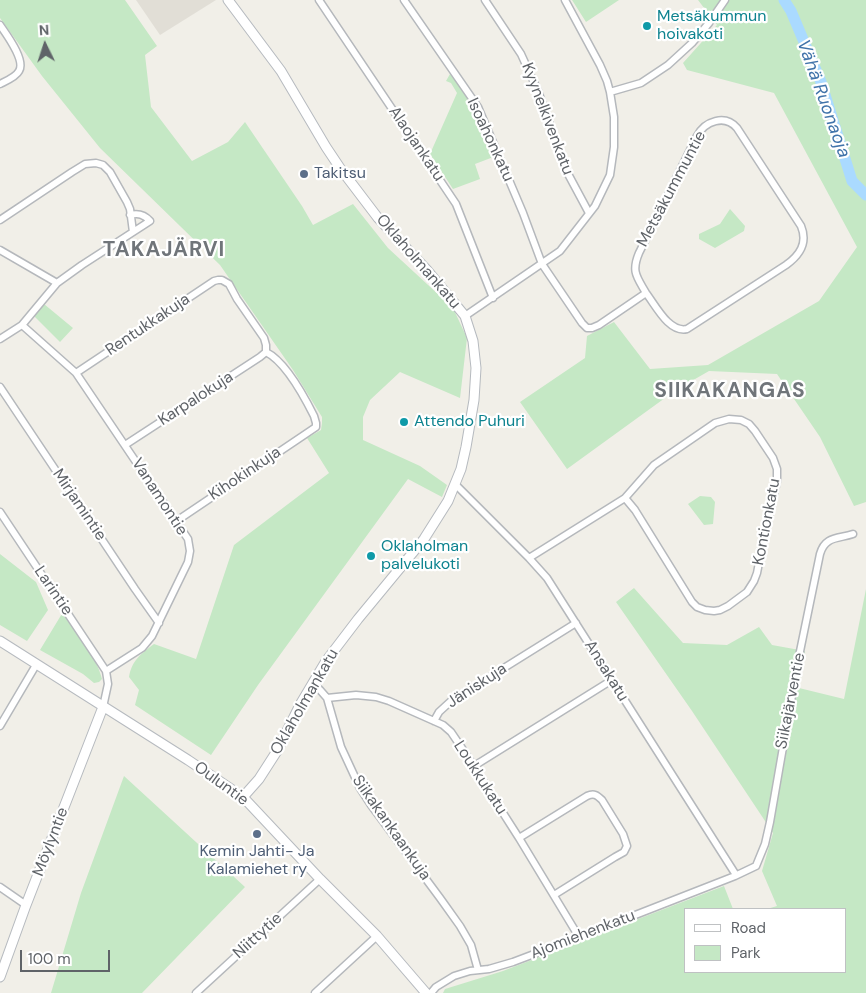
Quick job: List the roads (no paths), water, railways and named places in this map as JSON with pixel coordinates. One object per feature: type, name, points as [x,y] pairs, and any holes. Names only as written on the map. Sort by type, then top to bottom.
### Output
[{"type":"street","name":"Oklaholmankatu","points":[[228,0],[280,71],[340,168],[378,218],[427,270],[465,316],[473,342],[476,375],[467,442],[461,469],[452,493],[424,539],[326,661],[312,683],[274,757],[259,779],[243,797]]},
{"type":"street","name":"Alaojankatu","points":[[318,0],[452,196],[493,298]]},
{"type":"street","name":"Isoahonkatu","points":[[404,0],[478,107],[523,213],[542,264]]},
{"type":"street","name":"Kyynelkivenkatu","points":[[486,0],[521,54],[538,90],[567,172],[589,214]]},
{"type":"street","points":[[465,316],[560,251],[589,214],[601,195],[612,167],[614,147],[613,105],[607,81],[565,0]]},
{"type":"street","points":[[610,92],[641,83],[682,54],[709,23],[725,0]]},
{"type":"street","points":[[0,25],[15,48],[20,62],[20,69],[16,74],[0,84]]},
{"type":"street","name":"Metsäkummuntie","points":[[719,121],[731,122],[749,145],[801,226],[804,243],[801,250],[789,263],[687,329],[680,330],[672,326],[646,294],[635,271],[635,264],[639,253],[701,129],[706,125],[719,121]]},
{"type":"street","points":[[0,220],[85,164],[99,163],[110,172],[127,202],[133,232]]},
{"type":"street","points":[[0,339],[22,324],[57,283],[88,260],[150,220],[144,215],[137,213],[130,215]]},
{"type":"street","points":[[0,250],[57,283]]},
{"type":"street","points":[[542,264],[587,328],[599,325],[646,294]]},
{"type":"street","name":"Rentukkakuja","points":[[76,373],[214,281],[220,280],[227,283],[264,338],[266,352]]},
{"type":"street","name":"Vanamontie","points":[[22,324],[76,373],[188,540],[190,554],[188,562],[150,641],[106,671]]},
{"type":"street","name":"Kihokinkuja","points":[[175,522],[316,427],[314,416],[289,374],[275,358],[266,352]]},
{"type":"street","name":"Karpalokuja","points":[[126,445],[266,352]]},
{"type":"street","name":"Mirjamintie","points":[[0,387],[159,623]]},
{"type":"street","name":"Kontionkatu","points":[[529,558],[625,498],[660,460],[714,423],[738,419],[748,424],[773,458],[777,469],[754,581],[742,596],[717,611],[705,610],[692,602],[635,510],[625,498]]},
{"type":"street","name":"Ansakatu","points":[[455,484],[547,578],[736,875]]},
{"type":"street","name":"Larintie","points":[[1,515],[106,671]]},
{"type":"street","name":"Siikajärventie","points":[[736,875],[756,866],[765,844],[821,550],[828,541],[853,534]]},
{"type":"street","name":"Jäniskuja","points":[[434,721],[439,712],[451,701],[576,623]]},
{"type":"street","name":"Ouluntie","points":[[0,641],[243,797],[377,936],[426,993]]},
{"type":"street","points":[[0,726],[36,665]]},
{"type":"street","points":[[103,707],[108,684],[106,671]]},
{"type":"street","points":[[474,766],[612,680]]},
{"type":"street","points":[[312,683],[327,698]]},
{"type":"street","name":"Loukkukatu","points":[[327,698],[356,694],[376,697],[402,706],[443,725],[451,732],[520,838],[579,937]]},
{"type":"street","name":"Siikakankaankuja","points":[[327,698],[338,740],[350,770],[371,805],[460,926],[471,944],[478,970]]},
{"type":"street","name":"Möylyntie","points":[[0,977],[103,707]]},
{"type":"street","points":[[520,838],[587,796],[595,794],[602,800],[625,838],[627,843],[626,850],[554,895]]},
{"type":"street","name":"Ajomiehenkatu","points":[[432,993],[436,987],[454,976],[502,966],[736,875]]},
{"type":"street","name":"Niittytie","points":[[196,993],[320,879]]},
{"type":"street","points":[[0,887],[26,905]]},
{"type":"street","points":[[315,993],[377,936]]},
{"type":"waterway","name":"Vähä Ruonaoja","points":[[784,0],[791,11],[821,82],[852,181],[866,195]]},
{"type":"place","name":"Metsäkummun hoivakoti","points":[[647,26]]},
{"type":"place","name":"Takitsu","points":[[304,174]]},
{"type":"place","name":"Attendo Puhuri","points":[[404,422]]},
{"type":"place","name":"Oklaholman palvelukoti","points":[[371,556]]},
{"type":"place","name":"Kemin Jahti- Ja Kalamiehet ry","points":[[257,834]]},
{"type":"district","name":"TAKAJÄRVI","points":[[164,250]]},
{"type":"district","name":"SIIKAKANGAS","points":[[730,391]]}]
